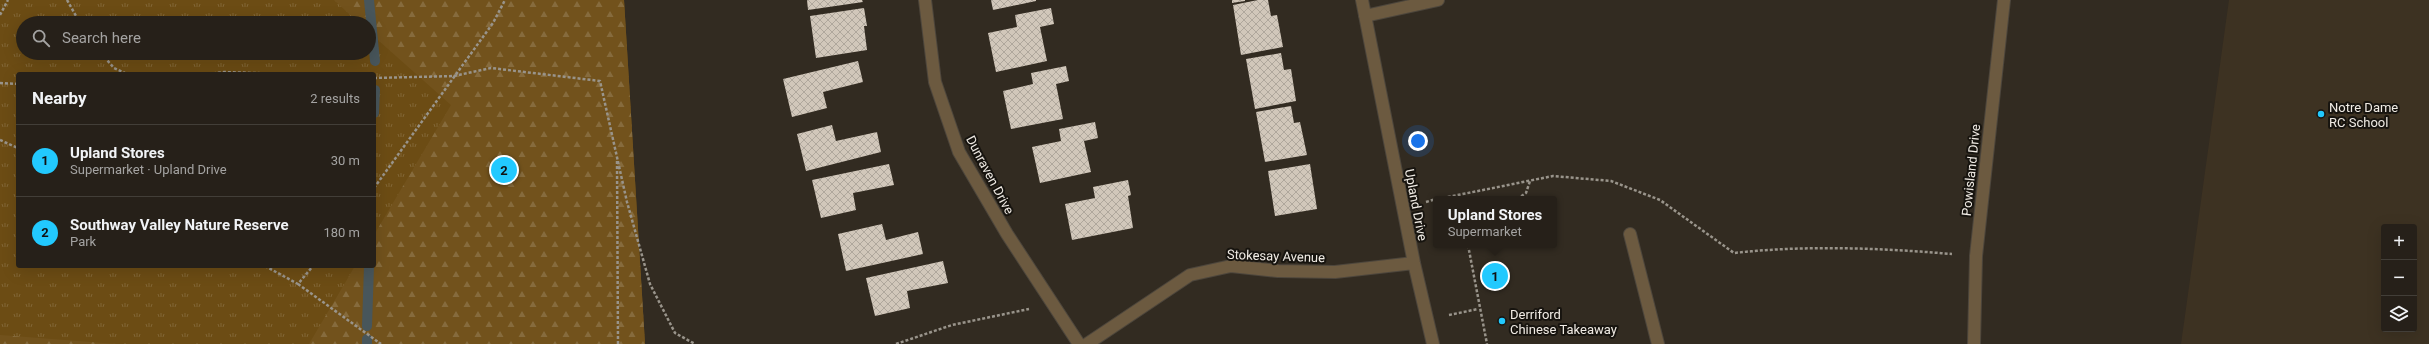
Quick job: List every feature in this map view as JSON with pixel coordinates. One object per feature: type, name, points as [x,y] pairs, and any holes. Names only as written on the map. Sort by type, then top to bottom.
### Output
[{"type":"street","name":"Dunraven Drive","points":[[925,0],[935,82],[959,152],[1007,234],[1079,344]]},
{"type":"street","name":"Upland Drive","points":[[1362,0],[1414,263],[1433,344]]},
{"type":"street","points":[[1365,16],[1438,0]]},
{"type":"street","name":"Powisland Drive","points":[[1974,344],[1976,256],[2004,0]]},
{"type":"street","points":[[1630,234],[1658,344]]},
{"type":"street","name":"Stokesay Avenue","points":[[1086,344],[1190,275],[1231,266],[1278,271],[1335,272],[1414,263]]},
{"type":"path","points":[[0,15],[8,0]]},
{"type":"path","points":[[67,0],[76,16]]},
{"type":"path","points":[[376,185],[493,22],[505,0]]},
{"type":"path","points":[[107,60],[114,68],[122,72]]},
{"type":"path","points":[[376,78],[454,76],[491,68],[600,81],[650,284],[675,333],[696,344]]},
{"type":"path","points":[[0,83],[16,84]]},
{"type":"path","points":[[0,140],[16,147]]},
{"type":"path","points":[[617,155],[618,344]]},
{"type":"path","points":[[1453,196],[1553,176],[1611,181],[1660,200],[1734,253],[1771,249],[1882,248],[1976,256]]},
{"type":"path","points":[[1522,196],[1526,193],[1530,180]]},
{"type":"path","points":[[1468,248],[1478,309],[1487,344]]},
{"type":"path","points":[[269,268],[298,284],[381,344]]},
{"type":"path","points":[[298,284],[311,268]]},
{"type":"path","points":[[896,344],[952,325],[1053,304]]},
{"type":"path","points":[[1427,319],[1478,309]]},
{"type":"shaded area","name":"Notre Dame RC School","points":[[2229,0],[2429,0],[2429,344],[2181,344]]},
{"type":"green space","points":[[0,0],[624,0],[645,344],[0,344]]},
{"type":"green space","points":[[334,0],[624,0],[645,344],[309,344],[354,268],[376,268],[376,232],[451,105],[376,38],[376,16],[351,16]]},
{"type":"green space","points":[[0,335],[116,344],[0,344]]},
{"type":"building","points":[[807,0],[862,0],[863,2],[808,10]]},
{"type":"building","points":[[991,0],[1036,0],[1036,1],[993,10]]},
{"type":"building","points":[[1232,0],[1245,0],[1245,1],[1232,3]]},
{"type":"building","points":[[1258,0],[1268,0],[1271,16],[1277,15],[1283,47],[1241,55],[1233,5]]},
{"type":"building","points":[[864,8],[867,26],[864,26],[867,50],[816,58],[810,16]]},
{"type":"building","points":[[1051,8],[1054,24],[1040,27],[1047,61],[996,72],[988,33],[1017,27],[1015,15]]},
{"type":"building","points":[[1281,53],[1284,70],[1291,69],[1296,101],[1255,109],[1246,59]]},
{"type":"building","points":[[858,61],[863,82],[823,92],[827,108],[792,117],[783,79]]},
{"type":"building","points":[[1066,66],[1069,81],[1056,84],[1063,119],[1011,129],[1003,91],[1033,84],[1031,73]]},
{"type":"building","points":[[1291,106],[1294,123],[1300,122],[1307,155],[1265,162],[1256,112]]},
{"type":"building","points":[[1095,122],[1098,138],[1084,141],[1091,172],[1040,183],[1032,147],[1061,141],[1059,129]]},
{"type":"building","points":[[832,125],[836,141],[877,132],[881,152],[806,171],[797,134]]},
{"type":"building","points":[[889,164],[894,185],[853,193],[856,210],[821,218],[812,180]]},
{"type":"building","points":[[1310,164],[1317,209],[1275,216],[1268,171]]},
{"type":"building","points":[[1128,180],[1131,195],[1128,196],[1133,228],[1072,240],[1065,204],[1095,198],[1093,187]]},
{"type":"building","points":[[882,224],[886,240],[918,232],[923,254],[846,271],[838,234]]},
{"type":"building","points":[[943,261],[948,283],[907,291],[910,308],[875,316],[866,278]]},
{"type":"waterway","points":[[369,0],[371,16]]},
{"type":"waterway","points":[[367,326],[369,268]]},
{"type":"waterway","points":[[367,339],[367,344]]},
{"type":"place","name":"Notre Dame RC School","points":[[2321,114]]},
{"type":"place","name":"Southway Valley Nature Reserve","points":[[504,170]]},
{"type":"place","name":"Upland Stores","points":[[1495,276]]},
{"type":"place","name":"Derriford Chinese Takeaway","points":[[1502,321]]}]
